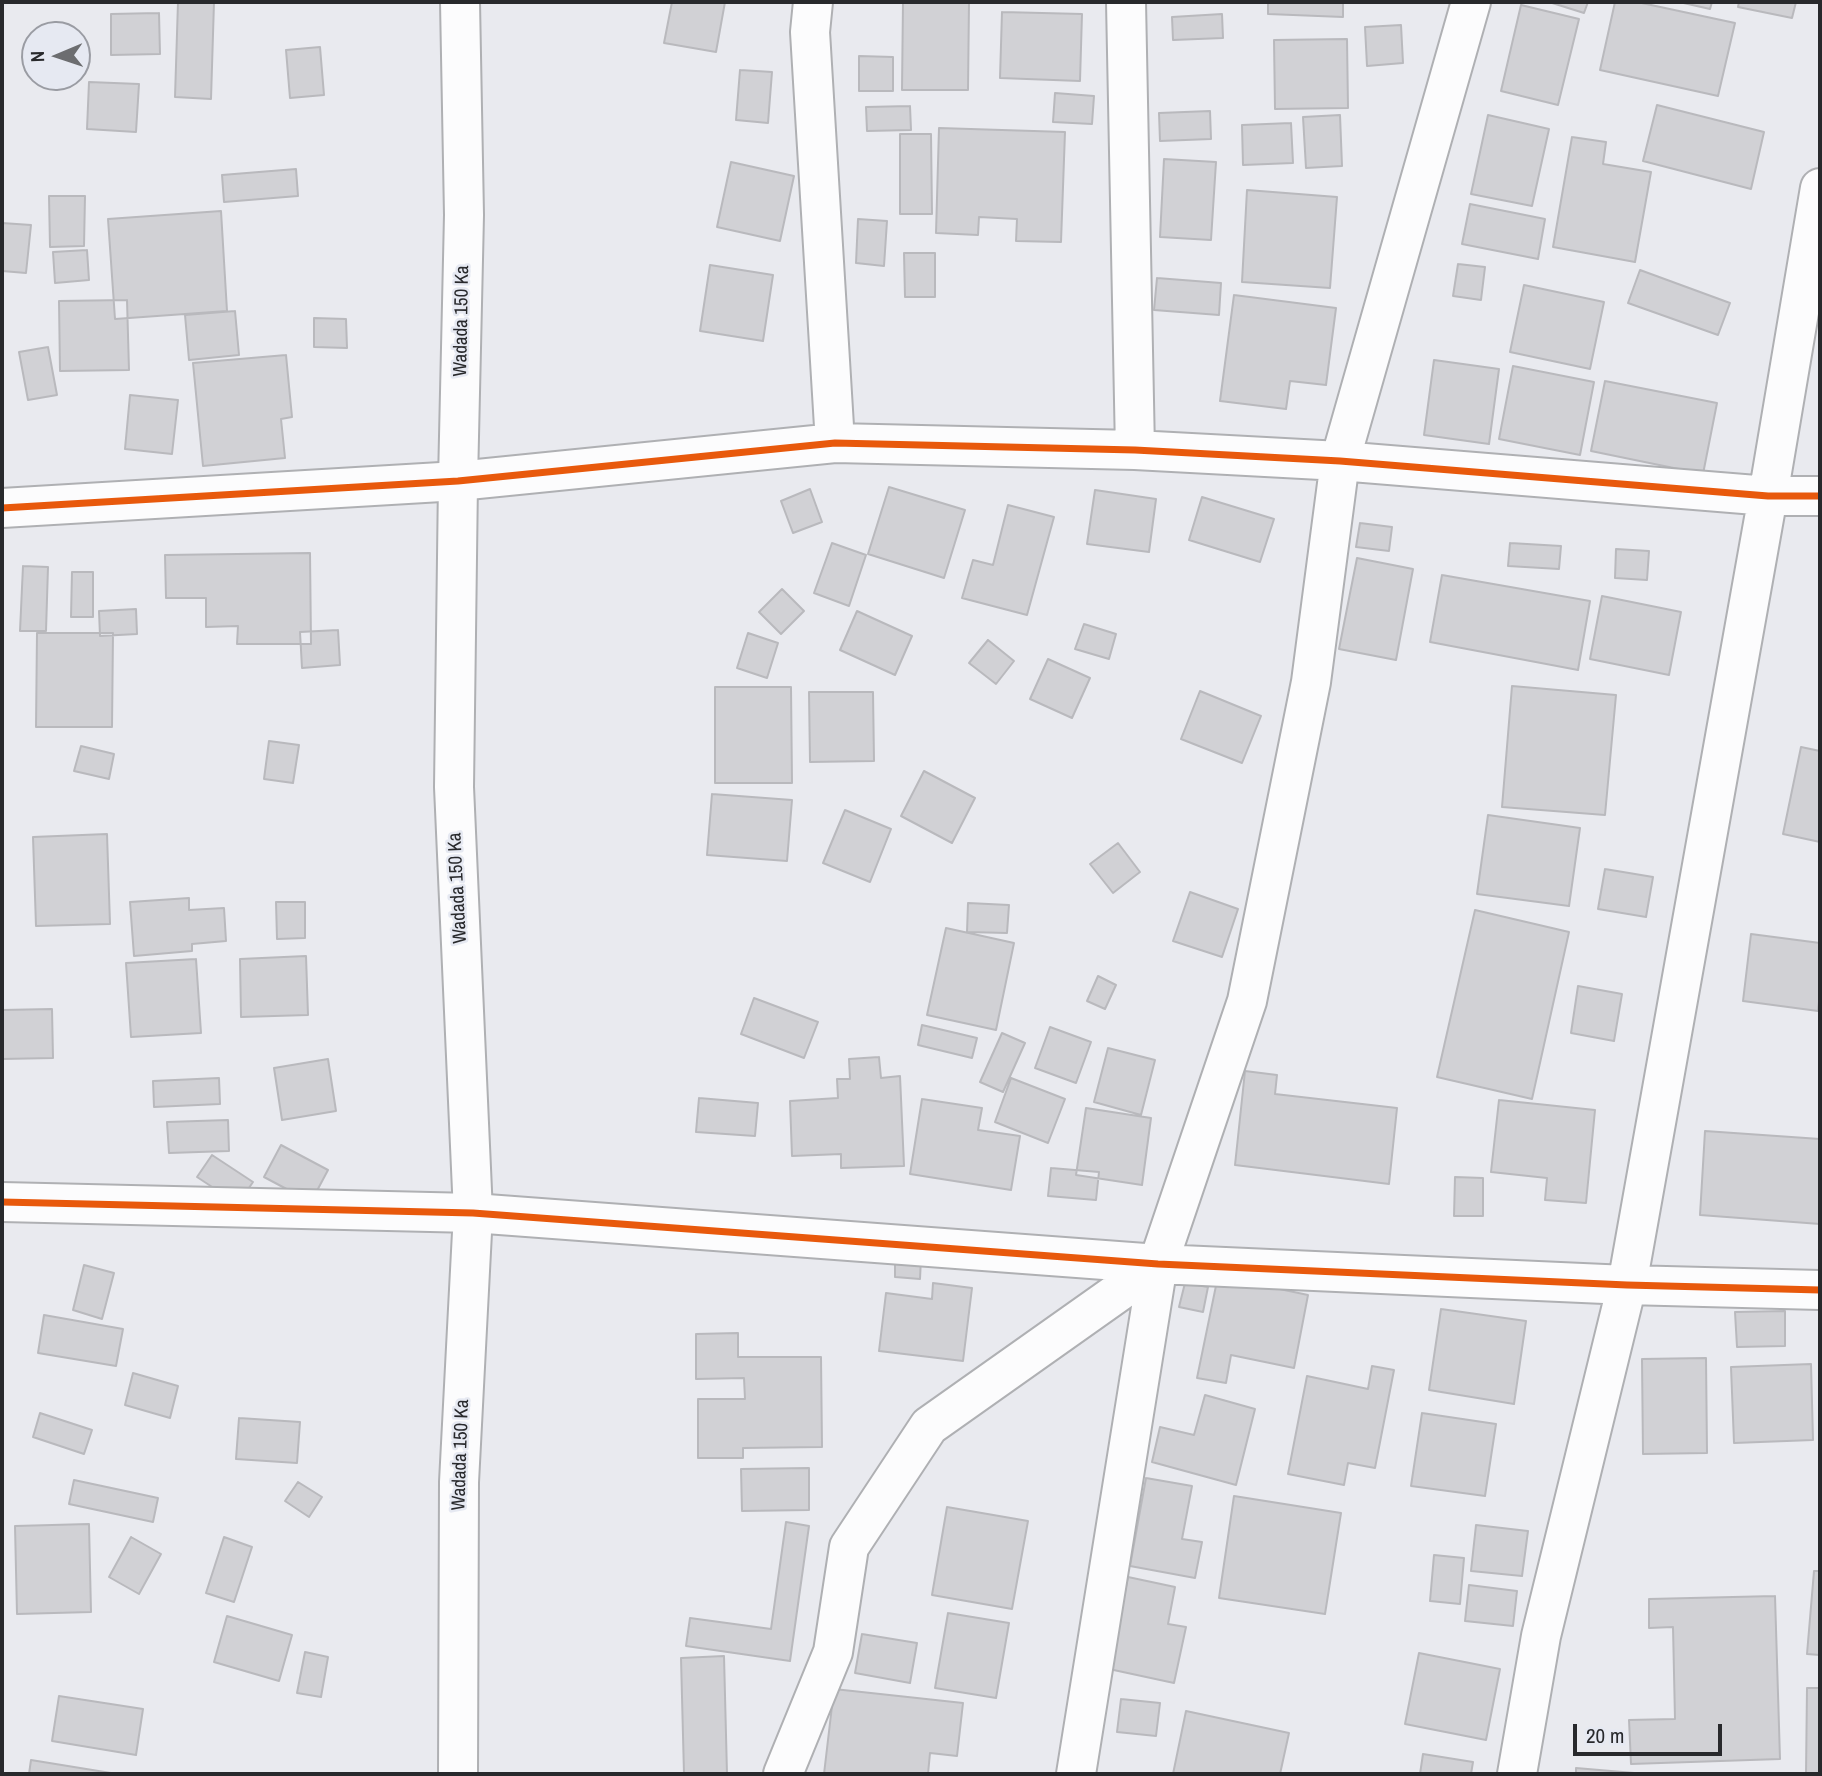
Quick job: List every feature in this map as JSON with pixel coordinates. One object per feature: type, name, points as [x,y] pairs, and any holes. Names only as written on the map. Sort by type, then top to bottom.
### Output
[{"type":"street","name":"Wadada 150 Ka","points":[[458,1774],[459,1482],[472,1213],[454,788],[464,215],[460,2]]},
{"type":"street","points":[[813,2],[810,32],[835,443]]},
{"type":"street","points":[[1126,2],[1135,450]]},
{"type":"street","points":[[1076,1774],[1158,1264],[1247,1001],[1311,682],[1340,461],[1471,2]]},
{"type":"street","points":[[1517,1774],[1541,1636],[1627,1285],[1768,496],[1820,188]]},
{"type":"street","points":[[2,508],[458,481],[835,443],[1135,450],[1340,461],[1768,496],[1820,496]]},
{"type":"street","points":[[2,1202],[472,1213],[1158,1264],[1627,1285],[1820,1290]]},
{"type":"street","points":[[783,1774],[832,1652],[849,1547],[929,1426],[1158,1264]]},
{"type":"building","points":[[178,2],[214,2],[211,99],[175,97]]},
{"type":"building","points":[[672,2],[725,2],[716,52],[664,43]]},
{"type":"building","points":[[903,2],[969,2],[968,90],[902,90]]},
{"type":"building","points":[[1268,2],[1343,2],[1343,17],[1268,14]]},
{"type":"building","points":[[1549,2],[1588,2],[1584,13]]},
{"type":"building","points":[[1615,2],[1637,2],[1735,23],[1718,96],[1600,70]]},
{"type":"building","points":[[1679,2],[1712,2],[1710,9]]},
{"type":"building","points":[[1739,2],[1796,2],[1792,18],[1738,7]]},
{"type":"building","points":[[1521,5],[1579,19],[1558,105],[1501,91]]},
{"type":"building","points":[[1002,12],[1082,14],[1080,81],[1000,78]]},
{"type":"building","points":[[159,13],[160,54],[111,55],[111,14]]},
{"type":"building","points":[[1222,14],[1223,38],[1173,40],[1172,17]]},
{"type":"building","points":[[1401,25],[1403,63],[1367,66],[1365,27]]},
{"type":"building","points":[[1347,39],[1348,108],[1275,109],[1274,40]]},
{"type":"building","points":[[320,47],[324,95],[290,98],[286,50]]},
{"type":"building","points":[[859,56],[893,57],[893,91],[859,91]]},
{"type":"building","points":[[740,70],[772,72],[768,123],[736,120]]},
{"type":"building","points":[[91,82],[139,84],[136,132],[87,129]]},
{"type":"building","points":[[1055,93],[1094,96],[1092,124],[1053,122]]},
{"type":"building","points":[[1657,105],[1764,132],[1751,189],[1643,161]]},
{"type":"building","points":[[910,106],[911,130],[867,131],[866,107]]},
{"type":"building","points":[[1210,111],[1211,139],[1160,141],[1159,113]]},
{"type":"building","points":[[1340,115],[1342,166],[1306,168],[1303,117]]},
{"type":"building","points":[[1488,115],[1549,129],[1532,206],[1471,194]]},
{"type":"building","points":[[1291,123],[1293,163],[1243,165],[1242,125]]},
{"type":"building","points":[[939,128],[1065,132],[1061,242],[1016,241],[1017,219],[979,217],[978,235],[936,233]]},
{"type":"building","points":[[900,134],[931,134],[932,214],[900,214]]},
{"type":"building","points":[[1572,137],[1606,142],[1603,164],[1651,172],[1635,262],[1553,247]]},
{"type":"building","points":[[1164,159],[1216,162],[1211,240],[1160,237]]},
{"type":"building","points":[[731,162],[794,176],[780,241],[717,227]]},
{"type":"building","points":[[296,169],[298,196],[224,202],[222,175]]},
{"type":"building","points":[[1247,190],[1337,197],[1330,288],[1242,282]]},
{"type":"building","points":[[49,196],[85,196],[84,246],[50,247]]},
{"type":"building","points":[[1470,204],[1545,219],[1538,259],[1462,244]]},
{"type":"building","points":[[221,211],[227,311],[115,319],[108,219]]},
{"type":"building","points":[[858,219],[887,221],[884,266],[856,263]]},
{"type":"building","points":[[2,223],[31,225],[26,273],[2,271]]},
{"type":"building","points":[[87,250],[89,280],[55,283],[53,252]]},
{"type":"building","points":[[904,253],[935,253],[935,297],[905,297]]},
{"type":"building","points":[[1458,264],[1485,267],[1481,300],[1453,296]]},
{"type":"building","points":[[710,265],[773,275],[763,341],[700,331]]},
{"type":"building","points":[[1640,270],[1730,303],[1718,335],[1628,303]]},
{"type":"building","points":[[1157,278],[1221,283],[1219,315],[1154,310]]},
{"type":"building","points":[[1524,285],[1604,302],[1590,369],[1510,352]]},
{"type":"building","points":[[1234,295],[1336,308],[1326,385],[1290,381],[1286,409],[1220,401]]},
{"type":"building","points":[[127,300],[129,370],[60,371],[59,301]]},
{"type":"building","points":[[235,311],[239,355],[189,360],[185,315]]},
{"type":"building","points":[[314,318],[346,319],[347,348],[314,347]]},
{"type":"building","points":[[48,347],[57,395],[28,400],[19,352]]},
{"type":"building","points":[[286,355],[292,417],[281,419],[285,458],[203,466],[193,363]]},
{"type":"building","points":[[1434,360],[1499,369],[1489,444],[1424,435]]},
{"type":"building","points":[[1513,366],[1594,382],[1580,455],[1499,439]]},
{"type":"building","points":[[1605,381],[1717,403],[1703,474],[1591,451]]},
{"type":"building","points":[[130,395],[178,400],[172,454],[125,449]]},
{"type":"building","points":[[889,487],[965,510],[944,578],[868,554]]},
{"type":"building","points":[[810,489],[822,522],[793,533],[781,501]]},
{"type":"building","points":[[1095,490],[1156,499],[1149,552],[1087,544]]},
{"type":"building","points":[[1202,497],[1274,519],[1260,562],[1189,540]]},
{"type":"building","points":[[1008,505],[1054,517],[1027,615],[962,598],[973,560],[993,565]]},
{"type":"building","points":[[1360,523],[1392,527],[1389,551],[1356,547]]},
{"type":"building","points":[[832,543],[866,555],[849,606],[814,593]]},
{"type":"building","points":[[1510,543],[1561,546],[1559,569],[1508,566]]},
{"type":"building","points":[[1616,549],[1649,551],[1647,580],[1615,578]]},
{"type":"building","points":[[310,553],[311,644],[237,644],[238,626],[206,627],[206,598],[166,598],[165,555]]},
{"type":"building","points":[[1357,558],[1413,569],[1396,660],[1339,649]]},
{"type":"building","points":[[23,566],[48,567],[46,631],[20,631]]},
{"type":"building","points":[[72,572],[93,572],[93,617],[71,617]]},
{"type":"building","points":[[1442,575],[1590,601],[1578,670],[1430,642]]},
{"type":"building","points":[[782,589],[804,611],[781,634],[759,612]]},
{"type":"building","points":[[1602,596],[1681,612],[1669,675],[1590,659]]},
{"type":"building","points":[[136,609],[137,634],[100,636],[99,611]]},
{"type":"building","points":[[857,611],[912,636],[895,675],[840,650]]},
{"type":"building","points":[[1084,624],[1116,634],[1109,659],[1075,649]]},
{"type":"building","points":[[338,630],[340,665],[302,668],[300,632]]},
{"type":"building","points":[[37,633],[113,633],[112,727],[36,727]]},
{"type":"building","points":[[748,633],[778,643],[767,678],[737,668]]},
{"type":"building","points":[[988,640],[1014,661],[996,684],[969,663]]},
{"type":"building","points":[[1048,659],[1090,678],[1072,718],[1030,699]]},
{"type":"building","points":[[1512,686],[1616,695],[1605,815],[1502,807]]},
{"type":"building","points":[[715,687],[791,687],[792,783],[715,783]]},
{"type":"building","points":[[1200,691],[1261,716],[1242,763],[1181,739]]},
{"type":"building","points":[[809,692],[873,692],[874,761],[810,762]]},
{"type":"building","points":[[269,741],[299,745],[293,783],[264,779]]},
{"type":"building","points":[[81,746],[114,754],[109,779],[74,771]]},
{"type":"building","points":[[1801,747],[1820,751],[1820,842],[1783,834]]},
{"type":"building","points":[[924,771],[975,798],[952,843],[901,816]]},
{"type":"building","points":[[712,794],[792,800],[787,861],[707,855]]},
{"type":"building","points":[[845,810],[891,829],[870,882],[823,863]]},
{"type":"building","points":[[1488,815],[1580,828],[1569,906],[1477,894]]},
{"type":"building","points":[[107,834],[110,924],[36,926],[33,837]]},
{"type":"building","points":[[1118,843],[1140,872],[1113,893],[1090,864]]},
{"type":"building","points":[[1605,869],[1653,877],[1646,917],[1598,909]]},
{"type":"building","points":[[1190,892],[1238,909],[1222,957],[1173,941]]},
{"type":"building","points":[[189,898],[189,910],[224,908],[226,941],[192,944],[192,951],[134,956],[130,902]]},
{"type":"building","points":[[276,902],[305,902],[305,938],[277,939]]},
{"type":"building","points":[[968,903],[1009,905],[1007,933],[967,932]]},
{"type":"building","points":[[1475,910],[1569,932],[1532,1099],[1437,1077]]},
{"type":"building","points":[[946,928],[1014,943],[996,1030],[927,1015]]},
{"type":"building","points":[[1751,934],[1820,943],[1818,1011],[1743,1001]]},
{"type":"building","points":[[306,956],[308,1015],[241,1017],[240,959]]},
{"type":"building","points":[[196,959],[201,1033],[131,1037],[126,963]]},
{"type":"building","points":[[1098,976],[1116,985],[1105,1009],[1087,1001]]},
{"type":"building","points":[[1578,986],[1622,994],[1614,1041],[1571,1033]]},
{"type":"building","points":[[754,998],[818,1022],[804,1058],[741,1034]]},
{"type":"building","points":[[52,1009],[53,1058],[2,1059],[2,1010]]},
{"type":"building","points":[[922,1025],[977,1038],[972,1058],[918,1045]]},
{"type":"building","points":[[1050,1027],[1091,1042],[1076,1083],[1035,1068]]},
{"type":"building","points":[[1002,1033],[1025,1043],[1003,1092],[980,1082]]},
{"type":"building","points":[[1108,1048],[1155,1060],[1141,1115],[1094,1102]]},
{"type":"building","points":[[879,1057],[881,1078],[900,1076],[904,1166],[841,1168],[841,1154],[792,1156],[790,1101],[838,1098],[837,1079],[850,1079],[849,1059]]},
{"type":"building","points":[[328,1059],[336,1111],[282,1120],[274,1068]]},
{"type":"building","points":[[1245,1071],[1277,1075],[1275,1094],[1397,1108],[1389,1184],[1235,1165]]},
{"type":"building","points":[[219,1078],[220,1104],[154,1107],[153,1081]]},
{"type":"building","points":[[1011,1078],[1065,1099],[1048,1143],[995,1122]]},
{"type":"building","points":[[699,1098],[758,1103],[755,1136],[696,1132]]},
{"type":"building","points":[[922,1099],[982,1108],[978,1130],[1020,1136],[1011,1190],[910,1174]]},
{"type":"building","points":[[1499,1100],[1595,1110],[1586,1203],[1545,1200],[1547,1178],[1491,1172]]},
{"type":"building","points":[[1086,1108],[1151,1118],[1142,1185],[1076,1175]]},
{"type":"building","points":[[228,1120],[229,1151],[169,1153],[167,1122]]},
{"type":"building","points":[[1705,1131],[1820,1139],[1820,1224],[1700,1215]]},
{"type":"building","points":[[281,1145],[328,1170],[311,1202],[264,1177]]},
{"type":"building","points":[[212,1155],[253,1182],[238,1204],[197,1177]]},
{"type":"building","points":[[1051,1168],[1099,1172],[1096,1200],[1048,1196]]},
{"type":"building","points":[[1455,1177],[1483,1178],[1483,1216],[1454,1216]]},
{"type":"building","points":[[895,1257],[921,1258],[920,1279],[895,1277]]},
{"type":"building","points":[[84,1265],[114,1273],[102,1319],[73,1310]]},
{"type":"building","points":[[1218,1276],[1308,1295],[1294,1368],[1231,1355],[1226,1383],[1197,1378]]},
{"type":"building","points":[[933,1283],[972,1288],[963,1361],[879,1351],[886,1293],[932,1299]]},
{"type":"building","points":[[1185,1283],[1208,1287],[1203,1312],[1179,1307]]},
{"type":"building","points":[[1441,1309],[1526,1321],[1514,1404],[1429,1390]]},
{"type":"building","points":[[1785,1311],[1785,1346],[1737,1347],[1735,1312]]},
{"type":"building","points":[[44,1315],[123,1329],[116,1366],[38,1353]]},
{"type":"building","points":[[738,1333],[738,1357],[821,1357],[822,1447],[743,1448],[743,1458],[698,1458],[698,1399],[745,1399],[744,1378],[696,1379],[696,1334]]},
{"type":"building","points":[[1706,1358],[1707,1453],[1643,1454],[1642,1359]]},
{"type":"building","points":[[1811,1364],[1813,1440],[1734,1443],[1731,1367]]},
{"type":"building","points":[[1372,1366],[1394,1370],[1375,1468],[1348,1463],[1344,1485],[1288,1474],[1307,1376],[1368,1389]]},
{"type":"building","points":[[133,1373],[178,1386],[170,1418],[125,1405]]},
{"type":"building","points":[[1205,1395],[1255,1409],[1236,1485],[1152,1462],[1160,1427],[1194,1435]]},
{"type":"building","points":[[40,1413],[92,1430],[84,1454],[33,1437]]},
{"type":"building","points":[[1422,1413],[1496,1424],[1485,1496],[1411,1486]]},
{"type":"building","points":[[239,1418],[300,1422],[297,1463],[236,1459]]},
{"type":"building","points":[[809,1468],[809,1510],[742,1511],[741,1469]]},
{"type":"building","points":[[1146,1478],[1192,1486],[1182,1539],[1202,1542],[1195,1578],[1130,1566]]},
{"type":"building","points":[[74,1480],[158,1498],[153,1522],[69,1504]]},
{"type":"building","points":[[298,1482],[322,1497],[309,1517],[285,1501]]},
{"type":"building","points":[[1234,1496],[1341,1513],[1325,1614],[1219,1598]]},
{"type":"building","points":[[947,1507],[1028,1521],[1012,1609],[932,1595]]},
{"type":"building","points":[[786,1522],[809,1526],[790,1661],[686,1646],[690,1618],[771,1629]]},
{"type":"building","points":[[89,1524],[91,1612],[17,1614],[15,1526]]},
{"type":"building","points":[[1476,1525],[1528,1531],[1522,1576],[1471,1571]]},
{"type":"building","points":[[131,1537],[161,1554],[139,1594],[109,1577]]},
{"type":"building","points":[[224,1537],[252,1547],[234,1602],[206,1593]]},
{"type":"building","points":[[1434,1555],[1464,1558],[1460,1604],[1430,1601]]},
{"type":"building","points":[[1814,1571],[1820,1571],[1820,1655],[1807,1654]]},
{"type":"building","points":[[1128,1577],[1175,1587],[1168,1624],[1186,1627],[1174,1683],[1109,1669]]},
{"type":"building","points":[[1469,1585],[1517,1591],[1513,1626],[1465,1621]]},
{"type":"building","points":[[1775,1596],[1780,1759],[1631,1764],[1629,1720],[1675,1719],[1673,1627],[1649,1628],[1649,1599]]},
{"type":"building","points":[[948,1613],[1009,1623],[996,1698],[935,1688]]},
{"type":"building","points":[[227,1616],[292,1635],[279,1681],[214,1662]]},
{"type":"building","points":[[862,1634],[917,1643],[910,1683],[855,1673]]},
{"type":"building","points":[[305,1652],[328,1657],[321,1697],[297,1693]]},
{"type":"building","points":[[1419,1653],[1500,1669],[1486,1740],[1405,1724]]},
{"type":"building","points":[[724,1656],[727,1774],[684,1774],[681,1658]]},
{"type":"building","points":[[1807,1688],[1820,1688],[1820,1774],[1806,1774]]},
{"type":"building","points":[[834,1689],[963,1703],[957,1756],[930,1753],[928,1774],[824,1774]]},
{"type":"building","points":[[59,1696],[143,1709],[136,1755],[52,1741]]},
{"type":"building","points":[[1121,1699],[1160,1703],[1156,1736],[1117,1732]]},
{"type":"building","points":[[1186,1711],[1289,1733],[1280,1774],[1173,1774]]},
{"type":"building","points":[[1423,1754],[1473,1762],[1471,1774],[1420,1774]]},
{"type":"building","points":[[31,1760],[117,1774],[29,1774]]},
{"type":"building","points":[[1576,1768],[1646,1774],[1576,1774]]},
{"type":"cycle path","points":[[2,508],[458,481],[835,443],[1135,450],[1340,461],[1768,496],[1820,496]]},
{"type":"cycle path","points":[[2,1202],[473,1213],[1158,1264],[1627,1285],[1820,1290]]}]
